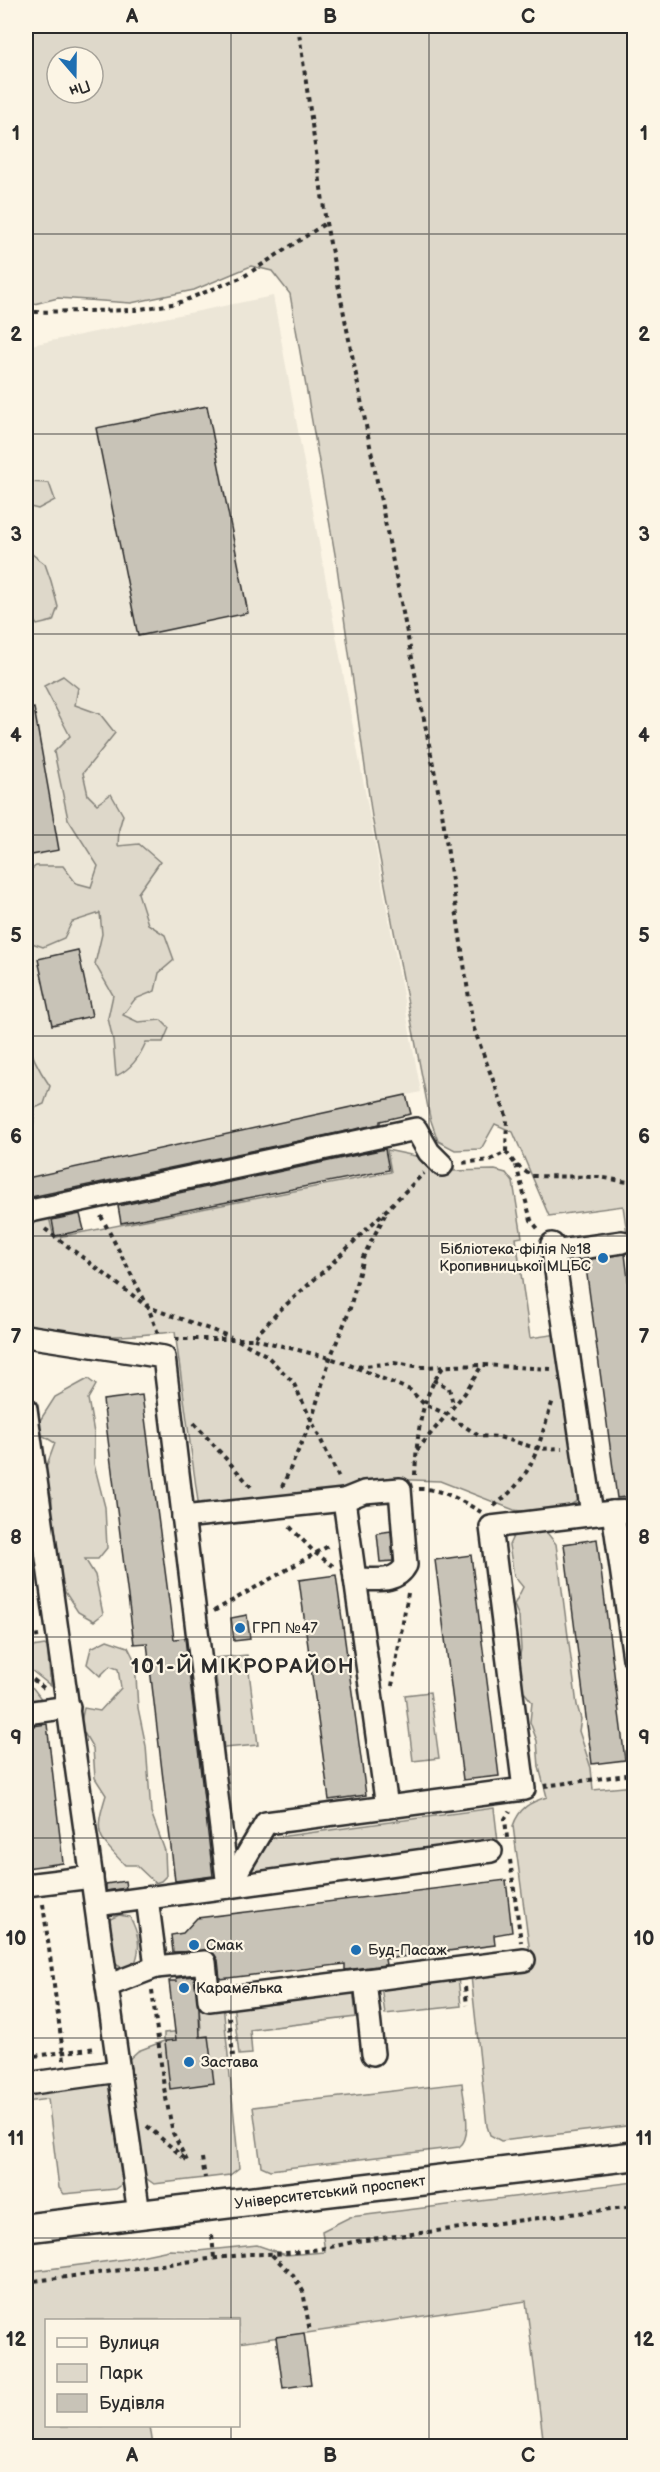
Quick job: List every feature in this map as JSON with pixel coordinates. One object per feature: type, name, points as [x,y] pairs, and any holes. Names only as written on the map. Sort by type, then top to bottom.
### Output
[{"type":"main road","name":"Університетський проспект","points":[[26,2228],[634,2156]]},
{"type":"lane","points":[[26,1212],[416,1129],[429,1152],[442,1165]]},
{"type":"lane","points":[[592,1514],[553,1248],[622,1242]]},
{"type":"lane","points":[[26,1336],[162,1348],[228,1887]]},
{"type":"lane","points":[[26,1408],[139,2214]]},
{"type":"lane","points":[[183,1517],[344,1500],[364,1492],[400,1489],[406,1565],[401,1574],[393,1578],[355,1579]]},
{"type":"lane","points":[[344,1500],[387,1807]]},
{"type":"lane","points":[[228,1887],[266,1823],[524,1789],[487,1520],[634,1511]]},
{"type":"lane","points":[[613,1512],[634,1658]]},
{"type":"lane","points":[[26,1713],[69,1707]]},
{"type":"lane","points":[[96,1905],[503,1849]]},
{"type":"lane","points":[[33,1884],[92,1877]]},
{"type":"lane","points":[[147,1899],[153,1969]]},
{"type":"lane","points":[[108,1986],[153,1969],[205,1962],[209,2000],[524,1960]]},
{"type":"lane","points":[[365,1980],[374,2054]]},
{"type":"lane","points":[[26,2084],[119,2072]]},
{"type":"path","points":[[298,26],[326,223],[441,805],[473,1026],[507,1118],[506,1152],[516,1165],[532,1176],[599,1177],[634,1183]]},
{"type":"path","points":[[26,315],[33,312],[135,310],[178,303],[243,277],[326,223]]},
{"type":"path","points":[[253,1339],[279,1311],[326,1269],[424,1173],[442,1165],[490,1160],[506,1152]]},
{"type":"path","points":[[516,1165],[531,1220],[553,1248]]},
{"type":"path","points":[[92,1198],[148,1307],[162,1348]]},
{"type":"path","points":[[273,1508],[311,1422],[330,1358],[349,1311],[363,1257],[390,1205]]},
{"type":"path","points":[[44,1228],[148,1307],[236,1338],[266,1355],[293,1382],[341,1481],[364,1492]]},
{"type":"path","points":[[148,1341],[162,1348],[236,1338],[253,1339],[330,1358],[410,1390],[424,1404],[446,1414],[479,1436],[499,1437],[539,1449],[560,1447],[583,1455]]},
{"type":"path","points":[[355,1367],[394,1363],[423,1367],[482,1365],[571,1370],[556,1393],[539,1449],[528,1472],[487,1520],[446,1494],[428,1488],[400,1489]]},
{"type":"path","points":[[416,1451],[465,1393],[482,1365]]},
{"type":"path","points":[[433,1380],[449,1388],[454,1405]]},
{"type":"path","points":[[196,1621],[315,1552],[349,1536]]},
{"type":"path","points":[[524,1960],[503,1849],[505,1819],[524,1789],[634,1774]]},
{"type":"path","points":[[33,1884],[67,2079]]},
{"type":"path","points":[[124,2107],[187,2161],[173,2133],[168,2111],[153,1969]]},
{"type":"path","points":[[227,1998],[233,2056]]},
{"type":"path","points":[[26,2057],[116,2045]]},
{"type":"path","points":[[202,2158],[205,2178]]},
{"type":"path","points":[[26,2282],[249,2254],[272,2255],[357,2241],[634,2206]]},
{"type":"path","points":[[212,2235],[214,2258]]},
{"type":"path","points":[[272,2255],[292,2274],[303,2291],[310,2332]]},
{"type":"shaded area","points":[[273,296],[421,1092],[26,1179],[26,346]]},
{"type":"green space","points":[[26,26],[634,26],[634,1281],[623,1206],[549,1216],[513,1132],[495,1124],[481,1149],[455,1150],[438,1141],[430,1118],[372,817],[336,560],[290,294],[272,271],[251,266],[194,290],[131,303],[58,298],[26,306]]},
{"type":"green space","points":[[26,482],[49,483],[55,500],[38,509],[26,506]]},
{"type":"green space","points":[[26,544],[32,554],[45,564],[58,607],[53,621],[37,625],[26,610]]},
{"type":"green space","points":[[63,676],[78,688],[75,705],[100,714],[115,733],[83,773],[88,795],[97,804],[111,794],[123,815],[118,846],[139,844],[160,862],[138,893],[148,924],[165,935],[174,960],[159,973],[155,991],[135,999],[123,1015],[138,1022],[161,1020],[169,1028],[163,1042],[146,1042],[134,1062],[116,1076],[113,1040],[108,1018],[113,995],[95,964],[102,934],[100,913],[72,922],[64,938],[43,947],[26,941],[26,922],[28,922],[32,901],[26,884],[26,873],[36,866],[63,866],[76,883],[91,887],[98,866],[68,819],[54,752],[70,736],[44,686]]},
{"type":"green space","points":[[26,1034],[35,1061],[50,1086],[44,1104],[35,1108],[33,1128],[26,1126]]},
{"type":"green space","points":[[387,1150],[425,1158],[449,1171],[495,1170],[506,1173],[513,1182],[522,1237],[516,1238],[530,1338],[558,1334],[581,1491],[579,1500],[561,1510],[539,1514],[514,1510],[440,1481],[385,1479],[340,1493],[199,1509],[175,1332],[99,1337],[62,1334],[26,1324],[26,1223],[49,1217],[54,1238],[391,1172]]},
{"type":"green space","points":[[88,1379],[96,1385],[88,1399],[94,1433],[94,1464],[105,1507],[107,1548],[98,1559],[85,1559],[95,1575],[103,1614],[94,1621],[78,1612],[65,1592],[58,1570],[51,1525],[52,1498],[43,1476],[55,1443],[42,1435],[39,1422],[55,1397]]},
{"type":"green space","points":[[544,1529],[556,1544],[577,1705],[581,1719],[579,1731],[591,1768],[593,1790],[634,1786],[634,2125],[501,2141],[490,2135],[487,2126],[471,1976],[532,1968],[513,1826],[518,1815],[526,1807],[547,1797],[539,1767],[537,1741],[530,1722],[532,1702],[524,1692],[517,1674],[521,1649],[519,1617],[514,1605],[523,1587],[514,1576],[509,1545],[515,1532]]},
{"type":"green space","points":[[107,1640],[128,1647],[135,1661],[138,1708],[146,1746],[151,1812],[165,1851],[166,1876],[155,1883],[136,1865],[125,1865],[100,1834],[100,1818],[106,1795],[95,1778],[93,1748],[80,1726],[84,1708],[100,1711],[121,1688],[118,1669],[110,1666],[100,1676],[87,1664],[91,1648]]},
{"type":"green space","points":[[45,1645],[51,1686],[26,1666],[26,1648]]},
{"type":"green space","points":[[247,1655],[258,1745],[224,1748],[214,1658]]},
{"type":"green space","points":[[26,1685],[33,1688],[42,1700],[26,1706]]},
{"type":"green space","points":[[430,1692],[439,1758],[413,1761],[405,1695]]},
{"type":"green space","points":[[494,1808],[498,1842],[248,1876],[271,1838]]},
{"type":"green space","points":[[119,1915],[130,1917],[138,1940],[135,1963],[124,1968],[113,1961],[109,1949],[108,1920]]},
{"type":"green space","points":[[458,1977],[461,2006],[385,2014],[381,1986]]},
{"type":"green space","points":[[353,1989],[356,2017],[250,2030],[252,2054],[239,2055],[233,2003]]},
{"type":"green space","points":[[223,2004],[239,2168],[230,2175],[154,2184],[142,2173],[127,2061],[138,2051],[164,2041],[164,2033],[201,2029],[199,2007]]},
{"type":"green space","points":[[111,2081],[123,2184],[116,2189],[64,2194],[59,2188],[48,2099],[26,2102],[26,2093]]},
{"type":"green space","points":[[462,2083],[467,2127],[466,2135],[459,2147],[270,2170],[261,2166],[253,2107]]},
{"type":"green space","points":[[634,2182],[634,2446],[544,2446],[526,2301],[240,2343],[240,2319],[45,2319],[45,2427],[150,2427],[153,2446],[26,2446],[26,2272],[126,2259],[169,2250],[198,2251],[257,2245],[286,2255],[325,2252],[322,2231],[350,2217]]},
{"type":"building","points":[[207,406],[248,613],[138,636],[96,428]]},
{"type":"building","points":[[34,708],[59,850],[26,856],[26,709]]},
{"type":"building","points":[[78,950],[92,1016],[52,1025],[38,959]]},
{"type":"building","points":[[406,1095],[411,1114],[380,1121],[380,1124],[31,1197],[27,1178]]},
{"type":"building","points":[[385,1149],[389,1170],[121,1223],[118,1206]]},
{"type":"building","points":[[80,1214],[84,1230],[55,1236],[52,1220]]},
{"type":"building","points":[[625,1254],[634,1328],[634,1496],[617,1498],[585,1260]]},
{"type":"building","points":[[142,1395],[174,1639],[185,1638],[213,1876],[175,1881],[147,1643],[134,1644],[103,1400]]},
{"type":"building","points":[[391,1531],[393,1561],[380,1562],[377,1533]]},
{"type":"building","points":[[597,1539],[625,1760],[592,1764],[564,1544]]},
{"type":"building","points":[[471,1555],[499,1776],[463,1780],[435,1560]]},
{"type":"building","points":[[336,1575],[366,1795],[329,1800],[299,1580]]},
{"type":"building","name":"ГРП №47","points":[[247,1615],[250,1639],[234,1641],[231,1618]]},
{"type":"building","points":[[47,1724],[63,1863],[26,1868],[26,1727]]},
{"type":"building","points":[[506,1880],[512,1932],[494,1935],[495,1945],[385,1959],[386,1965],[345,1970],[345,1964],[220,1979],[218,1960],[211,1951],[173,1952],[171,1935],[183,1933],[197,1918]]},
{"type":"building","points":[[125,1881],[126,1888],[106,1891],[106,1884]]},
{"type":"building","points":[[194,1976],[199,2008],[200,2037],[208,2036],[214,2083],[170,2089],[165,2041],[176,2040],[169,1981]]},
{"type":"building","points":[[304,2333],[311,2384],[283,2388],[276,2337]]},
{"type":"place","name":"Бібліотека-філія №18 Кропивницької МЦБС","points":[[603,1258]]},
{"type":"place","name":"ГРП №47","points":[[240,1628]]},
{"type":"place","name":"Смак","points":[[194,1945]]},
{"type":"place","name":"Буд-Пасаж","points":[[356,1950]]},
{"type":"place","name":"Карамелька","points":[[184,1988]]},
{"type":"place","name":"Застава","points":[[189,2062]]},
{"type":"district","name":"101-Й МІКРОРАЙОН","points":[[243,1666]]}]
